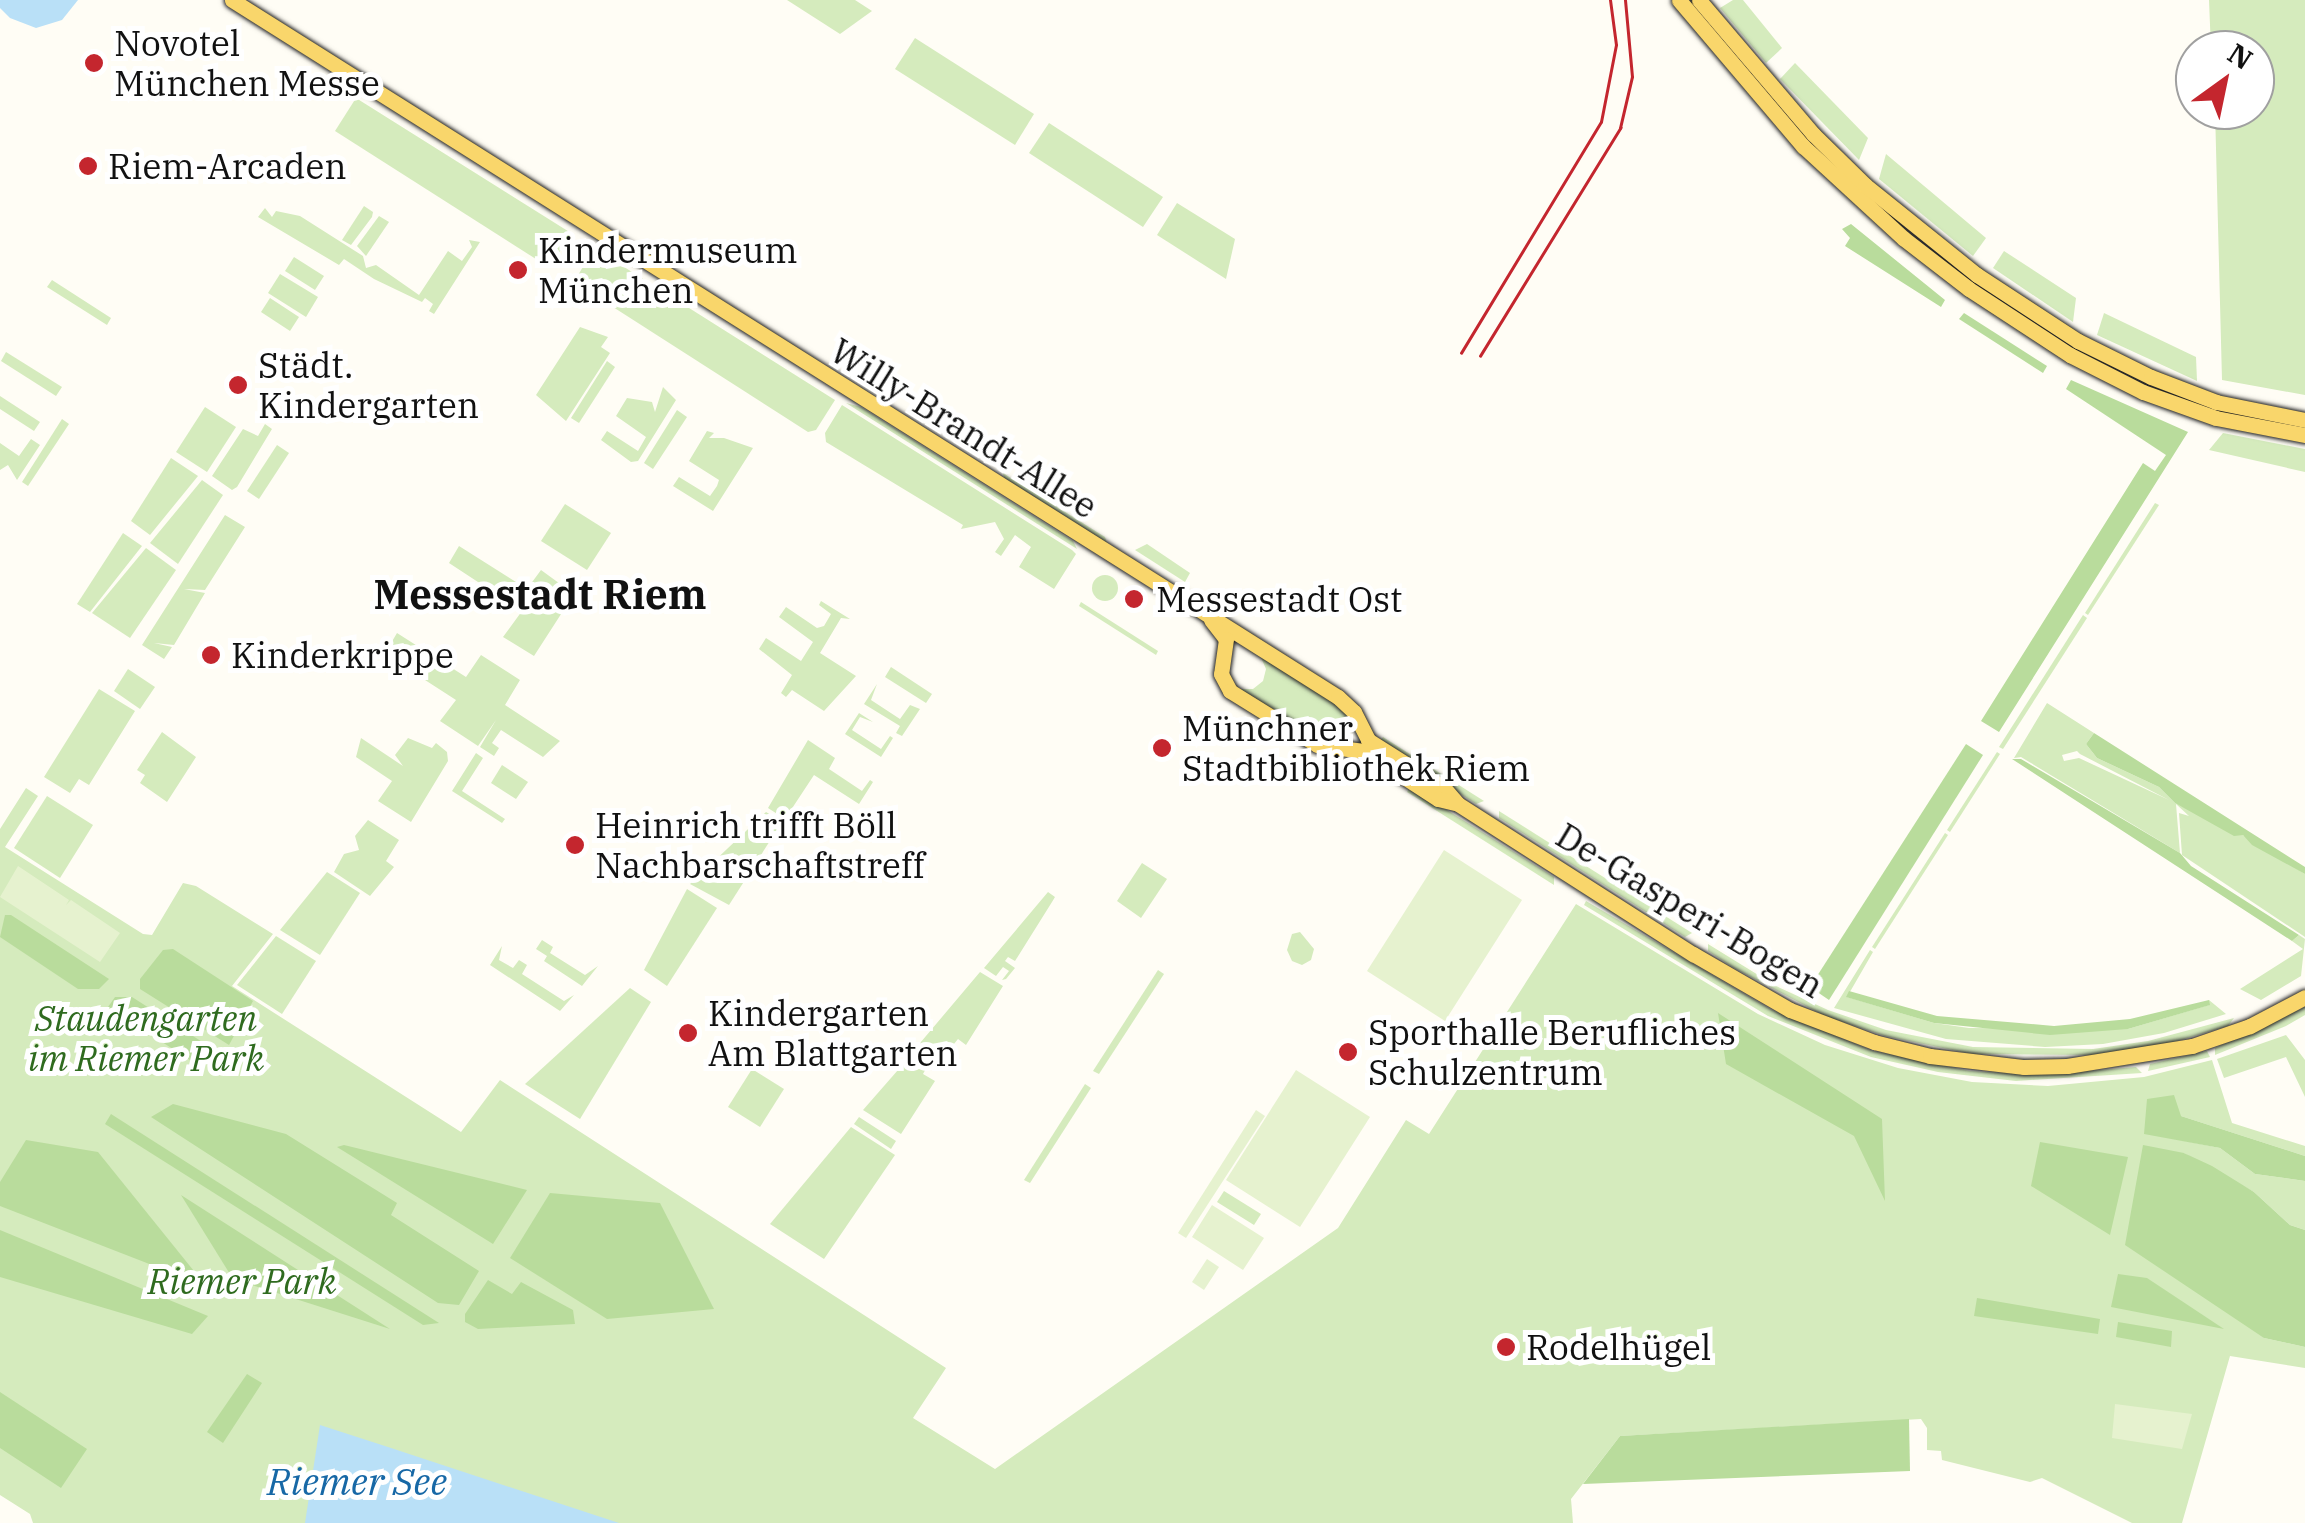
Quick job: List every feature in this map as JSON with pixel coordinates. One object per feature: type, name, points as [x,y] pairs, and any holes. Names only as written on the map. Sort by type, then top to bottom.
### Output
[{"type":"main road","name":"Willy-Brandt-Allee","points":[[232,0],[1256,644],[1348,704],[1357,725]]},
{"type":"main road","points":[[1680,0],[1802,146],[1903,238],[1969,289],[2070,355],[2143,392],[2216,418],[2305,435]]},
{"type":"main road","points":[[1699,0],[1813,134],[1865,184],[1977,276],[2078,341],[2151,377],[2216,402],[2305,420]]},
{"type":"main road","name":"Willy-Brandt-Allee","points":[[1208,617],[1226,639],[1228,652],[1221,674],[1230,690],[1308,740],[1325,748],[1339,748]]},
{"type":"main road","points":[[1228,652],[1256,644]]},
{"type":"main road","points":[[1339,748],[1357,725]]},
{"type":"main road","name":"De-Gasperi-Bogen","points":[[1357,725],[1368,740],[1444,788],[1458,804]]},
{"type":"main road","name":"De-Gasperi-Bogen","points":[[1339,748],[1364,751],[1438,798],[1458,804],[1744,986],[1834,1028],[1930,1056],[2024,1066],[2114,1062],[2208,1042],[2262,1021],[2305,997]]},
{"type":"green space","points":[[787,0],[855,0],[872,11],[840,34]]},
{"type":"green space","points":[[1733,0],[1743,0],[1782,48],[1766,63],[1720,8]]},
{"type":"green space","points":[[2209,0],[2305,0],[2305,395],[2222,380],[2216,130],[2275,130],[2275,30],[2210,30]]},
{"type":"green space","points":[[915,38],[1034,114],[1015,145],[895,69]]},
{"type":"green space","points":[[1795,63],[1868,138],[1859,160],[1780,79]]},
{"type":"green space","points":[[356,98],[571,233],[550,268],[335,131]]},
{"type":"green space","points":[[1049,123],[1163,197],[1143,227],[1029,153]]},
{"type":"green space","points":[[1886,154],[1986,238],[1973,256],[1879,179]]},
{"type":"green space","points":[[1177,203],[1235,239],[1226,279],[1157,235]]},
{"type":"green space","points":[[364,206],[373,212],[372,217],[351,245],[342,240]]},
{"type":"green space","points":[[265,208],[272,217],[276,211],[300,216],[363,256],[366,268],[376,265],[419,295],[448,251],[462,261],[472,247],[469,240],[480,242],[434,314],[429,311],[433,304],[425,298],[422,302],[374,279],[344,259],[339,265],[258,217]]},
{"type":"green space","points":[[379,216],[389,222],[366,256],[357,246]]},
{"type":"green space","points":[[1851,224],[1945,300],[1941,307],[1845,246],[1850,238],[1842,229]]},
{"type":"green space","points":[[594,248],[835,400],[816,430],[808,432],[574,282]]},
{"type":"green space","points":[[2004,251],[2076,298],[2073,322],[1993,268]]},
{"type":"green space","points":[[294,257],[324,276],[315,290],[285,271]]},
{"type":"green space","points":[[280,274],[318,297],[306,317],[268,293]]},
{"type":"green space","points":[[52,280],[111,318],[107,325],[47,287]]},
{"type":"green space","points":[[270,298],[299,317],[290,331],[261,312]]},
{"type":"green space","points":[[1964,313],[2047,366],[2043,373],[1959,319]]},
{"type":"green space","points":[[2104,313],[2196,357],[2197,381],[2097,335]]},
{"type":"green space","points":[[580,327],[608,337],[601,347],[610,353],[566,421],[536,395]]},
{"type":"green space","points":[[6,352],[62,387],[56,396],[1,361]]},
{"type":"green space","points":[[607,361],[615,367],[579,423],[571,418]]},
{"type":"green space","points":[[2071,380],[2188,432],[1999,732],[1981,721],[2143,463],[2155,471],[2166,455],[2066,389]]},
{"type":"green space","points":[[663,387],[676,400],[638,461],[631,462],[601,440],[607,431],[638,451],[646,437],[616,416],[627,398],[652,402],[655,412]]},
{"type":"green space","points":[[0,396],[40,422],[34,431],[0,409]]},
{"type":"green space","points":[[846,403],[861,407],[1073,541],[1077,549]]},
{"type":"green space","points":[[842,405],[1072,550],[1076,554],[1054,589],[1019,567],[1031,547],[1015,535],[1001,556],[995,552],[1004,539],[995,522],[961,529],[963,525],[826,442],[825,433]]},
{"type":"green space","points":[[205,407],[236,427],[207,472],[176,452]]},
{"type":"green space","points":[[677,410],[687,417],[653,469],[644,463]]},
{"type":"green space","points":[[62,419],[69,424],[28,486],[22,482]]},
{"type":"green space","points":[[265,424],[272,429],[237,487],[232,490],[212,476],[243,429],[258,436]]},
{"type":"green space","points":[[707,431],[714,433],[709,438],[724,438],[753,448],[713,511],[673,486],[679,477],[710,496],[717,486],[719,480],[689,461]]},
{"type":"green space","points":[[2223,433],[2305,449],[2305,472],[2209,450]]},
{"type":"green space","points":[[31,439],[40,445],[17,480],[8,465],[0,470],[0,443],[19,456]]},
{"type":"green space","points":[[277,445],[289,453],[259,499],[247,491]]},
{"type":"green space","points":[[171,458],[198,476],[150,535],[131,521]]},
{"type":"green space","points":[[1003,473],[1105,537],[1107,543],[1004,478]]},
{"type":"green space","points":[[202,480],[223,495],[178,564],[150,543]]},
{"type":"green space","points":[[2155,503],[2159,505],[2088,615],[2085,613]]},
{"type":"green space","points":[[565,504],[611,533],[587,570],[541,541]]},
{"type":"green space","points":[[225,515],[245,527],[205,590],[184,589],[205,593],[174,645],[154,643],[172,647],[164,659],[142,645]]},
{"type":"green space","points":[[123,533],[142,546],[90,612],[77,604]]},
{"type":"green space","points":[[1147,544],[1190,573],[1185,582],[1135,550]]},
{"type":"green space","points":[[459,546],[527,589],[541,570],[574,594],[534,656],[503,637],[522,611],[449,563]]},
{"type":"green space","points":[[146,548],[176,570],[130,638],[92,613]]},
{"type":"green space","points":[[1105,575],[1114,579],[1118,588],[1114,597],[1105,601],[1096,597],[1092,588],[1096,579]]},
{"type":"green space","points":[[821,601],[850,619],[841,618],[820,653],[856,676],[824,711],[792,690],[786,697],[781,693],[792,675],[759,649],[766,638],[801,661],[813,642],[779,617],[786,607],[817,628],[824,626],[831,614],[819,605]]},
{"type":"green space","points":[[1081,602],[1158,651],[1156,655],[1079,606]]},
{"type":"green space","points":[[2083,615],[2087,618],[2003,749],[1999,747]]},
{"type":"green space","points":[[397,633],[466,677],[481,655],[520,680],[505,705],[560,741],[543,757],[501,730],[492,743],[499,748],[494,756],[480,747],[496,720],[478,746],[440,721],[456,700],[425,680],[426,673],[422,678],[384,655]]},
{"type":"green space","points":[[1260,655],[1342,708],[1348,717],[1343,736],[1324,742],[1238,689],[1253,689],[1263,681],[1266,669]]},
{"type":"green space","points":[[891,667],[932,694],[926,703],[885,677]]},
{"type":"green space","points":[[128,669],[155,687],[140,709],[114,691]]},
{"type":"green space","points":[[877,684],[871,700],[900,719],[910,705],[920,709],[902,736],[896,733],[900,726],[864,704]]},
{"type":"green space","points":[[99,689],[135,711],[89,785],[79,779],[70,793],[44,777]]},
{"type":"green space","points":[[2047,703],[2094,733],[2086,744],[2097,758],[2159,787],[2175,803],[2243,835],[2305,874],[2305,937],[2182,855],[2179,813],[2189,816],[2176,804],[2180,853],[2021,757],[2014,758]],"holes":[[[2077,751],[2169,800],[2079,758],[2064,761],[2062,755]]]},
{"type":"green space","points":[[859,713],[873,722],[860,717],[852,730],[881,749],[890,736],[893,738],[881,757],[845,734]]},
{"type":"green space","points":[[162,732],[196,757],[167,802],[140,783],[145,775],[137,770]]},
{"type":"green space","points":[[2094,733],[2305,867],[2305,874],[2252,845],[2243,835],[2234,836],[2175,803],[2159,787],[2097,758],[2086,744]]},
{"type":"green space","points":[[1383,737],[1484,801],[1476,804],[1379,742]]},
{"type":"green space","points":[[361,738],[403,766],[395,755],[408,738],[432,748],[436,743],[447,752],[448,761],[411,822],[378,801],[392,781],[356,757]]},
{"type":"green space","points":[[808,740],[835,758],[829,769],[862,791],[870,780],[873,782],[859,804],[814,775],[785,819],[768,808]]},
{"type":"green space","points":[[1966,744],[1983,755],[1829,1000],[1810,987]]},
{"type":"green space","points":[[1997,752],[2000,754],[1950,832],[1947,830]]},
{"type":"green space","points":[[476,753],[483,758],[462,791],[505,819],[502,823],[452,791]]},
{"type":"green space","points":[[2012,759],[2021,759],[2180,853],[2191,866],[2299,935],[2292,941]]},
{"type":"green space","points":[[502,765],[528,782],[516,799],[491,783]]},
{"type":"green space","points":[[1410,787],[1554,877],[1554,885],[1407,792]]},
{"type":"green space","name":"Riemer Park","points":[[26,788],[38,796],[5,847],[143,934],[152,935],[183,883],[196,886],[273,934],[232,986],[461,1132],[500,1080],[946,1368],[913,1418],[995,1469],[1338,1228],[1406,1120],[1429,1134],[1576,904],[1758,1014],[1825,1045],[1898,1068],[1972,1082],[2048,1086],[2144,1077],[2212,1060],[2232,1123],[2305,1146],[2305,1156],[2181,1116],[2145,1133],[2220,1148],[2255,1174],[2305,1181],[2305,1230],[2290,1225],[2254,1192],[2184,1153],[2264,1338],[2305,1347],[2305,1368],[2230,1356],[2182,1523],[2132,1523],[2042,1478],[2030,1482],[1942,1460],[1941,1451],[1927,1450],[1927,1428],[1921,1419],[1620,1436],[1571,1499],[1573,1523],[33,1523],[30,1514],[0,1495],[0,829]]},
{"type":"green space","points":[[47,796],[93,825],[60,878],[14,848]]},
{"type":"green space","points":[[1499,811],[1692,933],[1685,937],[1499,818]]},
{"type":"green space","points":[[766,812],[782,822],[729,905],[690,884]]},
{"type":"green space","points":[[368,820],[399,840],[386,861],[394,867],[370,896],[334,872],[344,854],[359,850],[355,836]]},
{"type":"green space","points":[[1945,833],[1948,835],[1875,949],[1872,947]]},
{"type":"green space","points":[[1444,850],[1522,900],[1445,1021],[1367,971]]},
{"type":"green space","points":[[1142,863],[1167,879],[1141,918],[1117,901]]},
{"type":"green space","points":[[18,866],[69,900],[66,905],[71,900],[120,933],[100,962],[0,897]]},
{"type":"green space","points":[[327,872],[360,893],[320,955],[280,930]]},
{"type":"green space","points":[[687,889],[717,908],[667,986],[644,970]]},
{"type":"green space","points":[[1048,892],[1055,897],[1052,902],[1015,961],[1008,957],[1005,961],[1015,968],[1006,979],[1002,980],[1009,971],[1003,967],[996,976],[984,968]]},
{"type":"green space","points":[[1586,901],[1772,1010],[1873,1051],[1970,1071],[2040,1075],[2136,1067],[2142,1073],[2016,1081],[1938,1072],[1871,1057],[1768,1016],[1584,905]]},
{"type":"green space","points":[[5,915],[11,915],[109,979],[99,989],[78,989],[0,937]]},
{"type":"green space","points":[[1300,932],[1314,949],[1311,960],[1302,965],[1292,961],[1287,950],[1292,934]]},
{"type":"green space","points":[[2299,935],[2305,939],[2301,976],[2261,1000],[2240,989],[2303,949],[2292,941]]},
{"type":"green space","points":[[276,936],[316,961],[282,1014],[237,985]]},
{"type":"green space","points":[[542,940],[553,947],[550,953],[585,975],[598,966],[582,986],[544,961],[547,956],[536,949]]},
{"type":"green space","points":[[1708,944],[1776,986],[1828,1010],[1886,1030],[1973,1047],[2093,1049],[2148,1041],[2234,1018],[2228,1026],[2174,1042],[2094,1055],[1972,1054],[1885,1036],[1825,1016],[1734,968],[1708,951]]},
{"type":"green space","points":[[502,946],[499,960],[513,968],[519,960],[527,965],[522,974],[564,1001],[574,995],[560,1011],[490,965]]},
{"type":"green space","points":[[173,949],[253,1001],[229,1045],[140,989],[140,979],[163,950]]},
{"type":"green space","points":[[1870,950],[1873,952],[1847,997],[1934,1023],[1969,1028],[2128,1029],[2209,1005],[2209,1000],[2226,1014],[2164,1033],[2103,1044],[2045,1047],[1946,1039],[1834,1008]]},
{"type":"green space","points":[[1158,970],[1164,974],[1099,1074],[1093,1071]]},
{"type":"green space","points":[[980,972],[1003,986],[966,1045],[958,1039],[949,1050],[945,1043],[935,1058],[946,1062],[940,1065],[915,1049]]},
{"type":"green space","points":[[630,988],[651,1002],[580,1119],[525,1084]]},
{"type":"green space","points":[[1849,991],[1937,1016],[2054,1026],[2130,1019],[2209,1000],[2210,1005],[2128,1029],[2050,1035],[1934,1023],[1846,997]]},
{"type":"green space","points":[[115,997],[132,997],[207,1045],[196,1064],[108,1007]]},
{"type":"green space","points":[[2305,1007],[2305,1015],[2286,1026],[2215,1055],[2215,1048]]},
{"type":"green space","points":[[1718,1013],[1882,1119],[1885,1201],[1854,1136],[1726,1064]]},
{"type":"green space","points":[[2286,1035],[2305,1060],[2305,1097],[2286,1057],[2224,1078],[2217,1059]]},
{"type":"green space","points":[[2207,1051],[2210,1057],[2148,1071],[2150,1064]]},
{"type":"green space","points":[[912,1054],[928,1065],[923,1074],[935,1081],[901,1134],[863,1110]]},
{"type":"green space","points":[[752,1069],[784,1089],[760,1127],[728,1107]]},
{"type":"green space","points":[[1296,1070],[1370,1117],[1300,1227],[1226,1180]]},
{"type":"green space","points":[[1085,1084],[1091,1088],[1030,1183],[1024,1180]]},
{"type":"green space","points":[[2174,1095],[2181,1116],[2305,1156],[2305,1181],[2255,1174],[2220,1148],[2144,1134],[2147,1099]]},
{"type":"green space","points":[[173,1104],[286,1134],[397,1203],[391,1215],[479,1271],[459,1305],[438,1303],[151,1117]]},
{"type":"green space","points":[[1256,1110],[1265,1116],[1186,1238],[1178,1233]]},
{"type":"green space","points":[[111,1114],[439,1323],[423,1325],[105,1124]]},
{"type":"green space","points":[[859,1117],[896,1141],[891,1149],[854,1124]]},
{"type":"green space","points":[[851,1127],[895,1155],[824,1259],[770,1224]]},
{"type":"green space","points":[[26,1140],[98,1152],[206,1286],[0,1206],[0,1182]]},
{"type":"green space","points":[[2040,1142],[2128,1157],[2110,1235],[2031,1186]]},
{"type":"green space","points":[[344,1145],[527,1190],[493,1244],[337,1147]]},
{"type":"green space","points":[[2143,1145],[2184,1153],[2212,1166],[2254,1192],[2290,1225],[2305,1230],[2305,1347],[2264,1338],[2125,1245]]},
{"type":"green space","points":[[1224,1191],[1261,1214],[1254,1225],[1217,1202]]},
{"type":"green space","points":[[550,1193],[660,1203],[714,1309],[607,1319],[510,1258]]},
{"type":"green space","points":[[181,1195],[390,1329],[233,1279]]},
{"type":"green space","points":[[1212,1205],[1264,1238],[1243,1270],[1192,1237]]},
{"type":"green space","points":[[0,1230],[208,1316],[192,1334],[0,1277]]},
{"type":"green space","points":[[1207,1259],[1219,1267],[1204,1290],[1192,1282]]},
{"type":"green space","points":[[2118,1274],[2147,1278],[2224,1329],[2111,1307]]},
{"type":"green space","points":[[488,1280],[512,1294],[521,1282],[573,1310],[575,1324],[478,1329],[465,1322],[465,1314]]},
{"type":"green space","points":[[1977,1298],[2100,1319],[2098,1334],[1974,1316]]},
{"type":"green space","points":[[2118,1322],[2172,1331],[2171,1347],[2116,1337]]},
{"type":"green space","points":[[247,1374],[262,1383],[223,1443],[207,1432]]},
{"type":"green space","points":[[0,1392],[87,1449],[61,1488],[0,1448]]},
{"type":"green space","points":[[2115,1404],[2192,1414],[2182,1449],[2112,1438]]},
{"type":"green space","points":[[1909,1419],[1910,1471],[1583,1484],[1620,1436]]},
{"type":"water","points":[[0,0],[78,0],[62,20],[36,28],[10,18],[0,8]]},
{"type":"water","name":"Riemer See","points":[[320,1425],[388,1447],[619,1523],[305,1523]]},
{"type":"railway","points":[[1461,353],[1601,122],[1616,45],[1610,0]]},
{"type":"railway","points":[[1480,356],[1620,128],[1632,77],[1625,0]]},
{"type":"place","name":"Novotel München Messe","points":[[94,63]]},
{"type":"place","name":"Riem-Arcaden","points":[[88,166]]},
{"type":"place","name":"Kindermuseum München","points":[[518,270]]},
{"type":"place","name":"Städt. Kindergarten","points":[[238,385]]},
{"type":"place","name":"Messestadt Ost","points":[[1134,599]]},
{"type":"place","name":"Kinderkrippe","points":[[211,655]]},
{"type":"place","name":"Münchner Stadtbibliothek Riem","points":[[1162,748]]},
{"type":"place","name":"Heinrich trifft Böll Nachbarschaftstreff","points":[[575,845]]},
{"type":"place","name":"Kindergarten Am Blattgarten","points":[[688,1033]]},
{"type":"place","name":"Sporthalle Berufliches Schulzentrum","points":[[1348,1052]]},
{"type":"place","name":"Rodelhügel","points":[[1506,1347]]},
{"type":"district","name":"Messestadt Riem","points":[[540,594]]},
{"type":"park label","name":"Staudengarten im Riemer Park","points":[[146,1038]]}]
